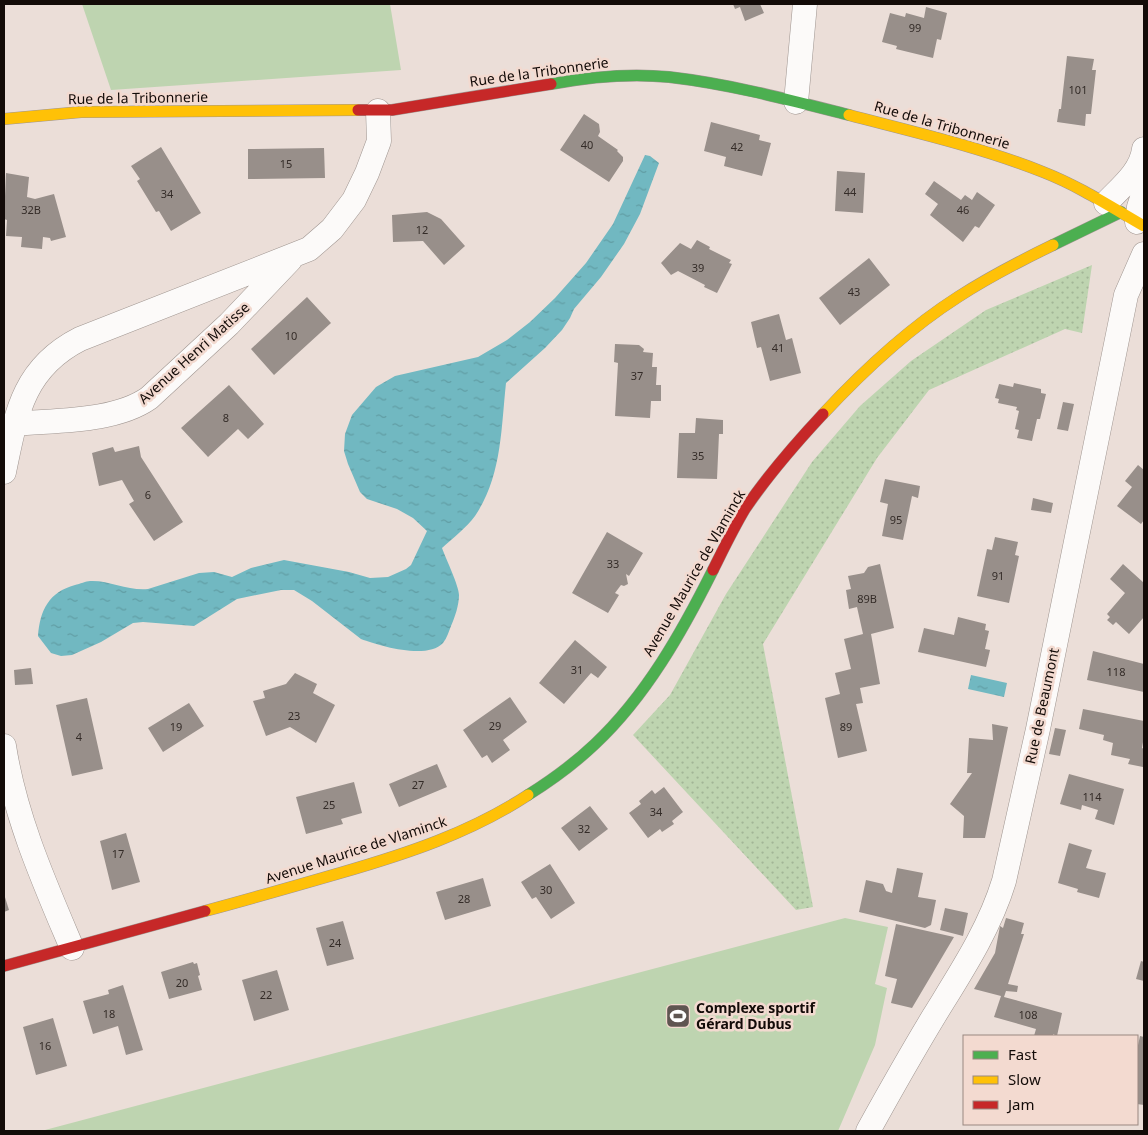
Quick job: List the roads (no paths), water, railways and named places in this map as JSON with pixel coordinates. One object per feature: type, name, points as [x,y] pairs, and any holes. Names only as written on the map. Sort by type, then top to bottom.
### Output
[{"type":"street","points":[[796,102],[806,4]]},
{"type":"street","name":"Rue de la Tribonnerie","points":[[4,118],[81,112],[378,111],[416,107],[578,79],[632,76],[689,80],[796,102],[934,137],[994,155],[1044,172],[1084,191],[1127,216]]},
{"type":"street","name":"Avenue Henri Matisse","points":[[4,472],[15,424],[27,389],[34,377],[54,355],[80,339],[215,284],[309,249],[332,229],[354,200],[367,173],[379,140],[378,111]]},
{"type":"street","points":[[1127,216],[1132,176],[1144,156]]},
{"type":"street","points":[[1127,216],[1139,207],[1144,192]]},
{"type":"street","name":"Avenue Maurice de Vlaminck","points":[[4,966],[278,891],[427,846],[493,816],[545,783],[591,747],[607,731],[640,691],[672,645],[745,510],[778,464],[837,399],[899,342],[957,298],[994,276],[1127,216]]},
{"type":"street","name":"Avenue Henri Matisse","points":[[15,424],[116,414],[139,405],[229,324],[295,254]]},
{"type":"street","name":"Rue de Beaumont","points":[[868,1131],[913,1051],[982,936],[1000,894],[1038,729],[1126,296],[1144,254]]},
{"type":"street","points":[[4,746],[14,794],[30,846],[72,948]]},
{"type":"water","points":[[645,155],[650,156],[659,163],[640,214],[624,244],[601,277],[574,309],[562,330],[506,383],[499,452],[491,485],[475,516],[464,529],[442,548],[455,579],[459,595],[455,615],[443,643],[436,648],[426,651],[415,651],[391,648],[369,642],[361,639],[312,601],[294,590],[281,590],[237,599],[194,626],[133,623],[101,642],[72,655],[61,656],[51,653],[38,636],[44,610],[52,597],[59,592],[87,581],[148,589],[199,573],[214,572],[232,577],[251,568],[284,560],[349,572],[370,578],[388,577],[411,565],[427,531],[413,518],[397,509],[367,499],[360,492],[344,451],[345,434],[352,415],[376,387],[395,376],[478,357],[507,340],[530,322],[555,298],[586,263],[613,224]]},
{"type":"water","points":[[971,675],[1007,683],[1004,697],[968,689]]},
{"type":"place","name":"Complexe sportif Gérard Dubus","points":[[678,1016]]}]
